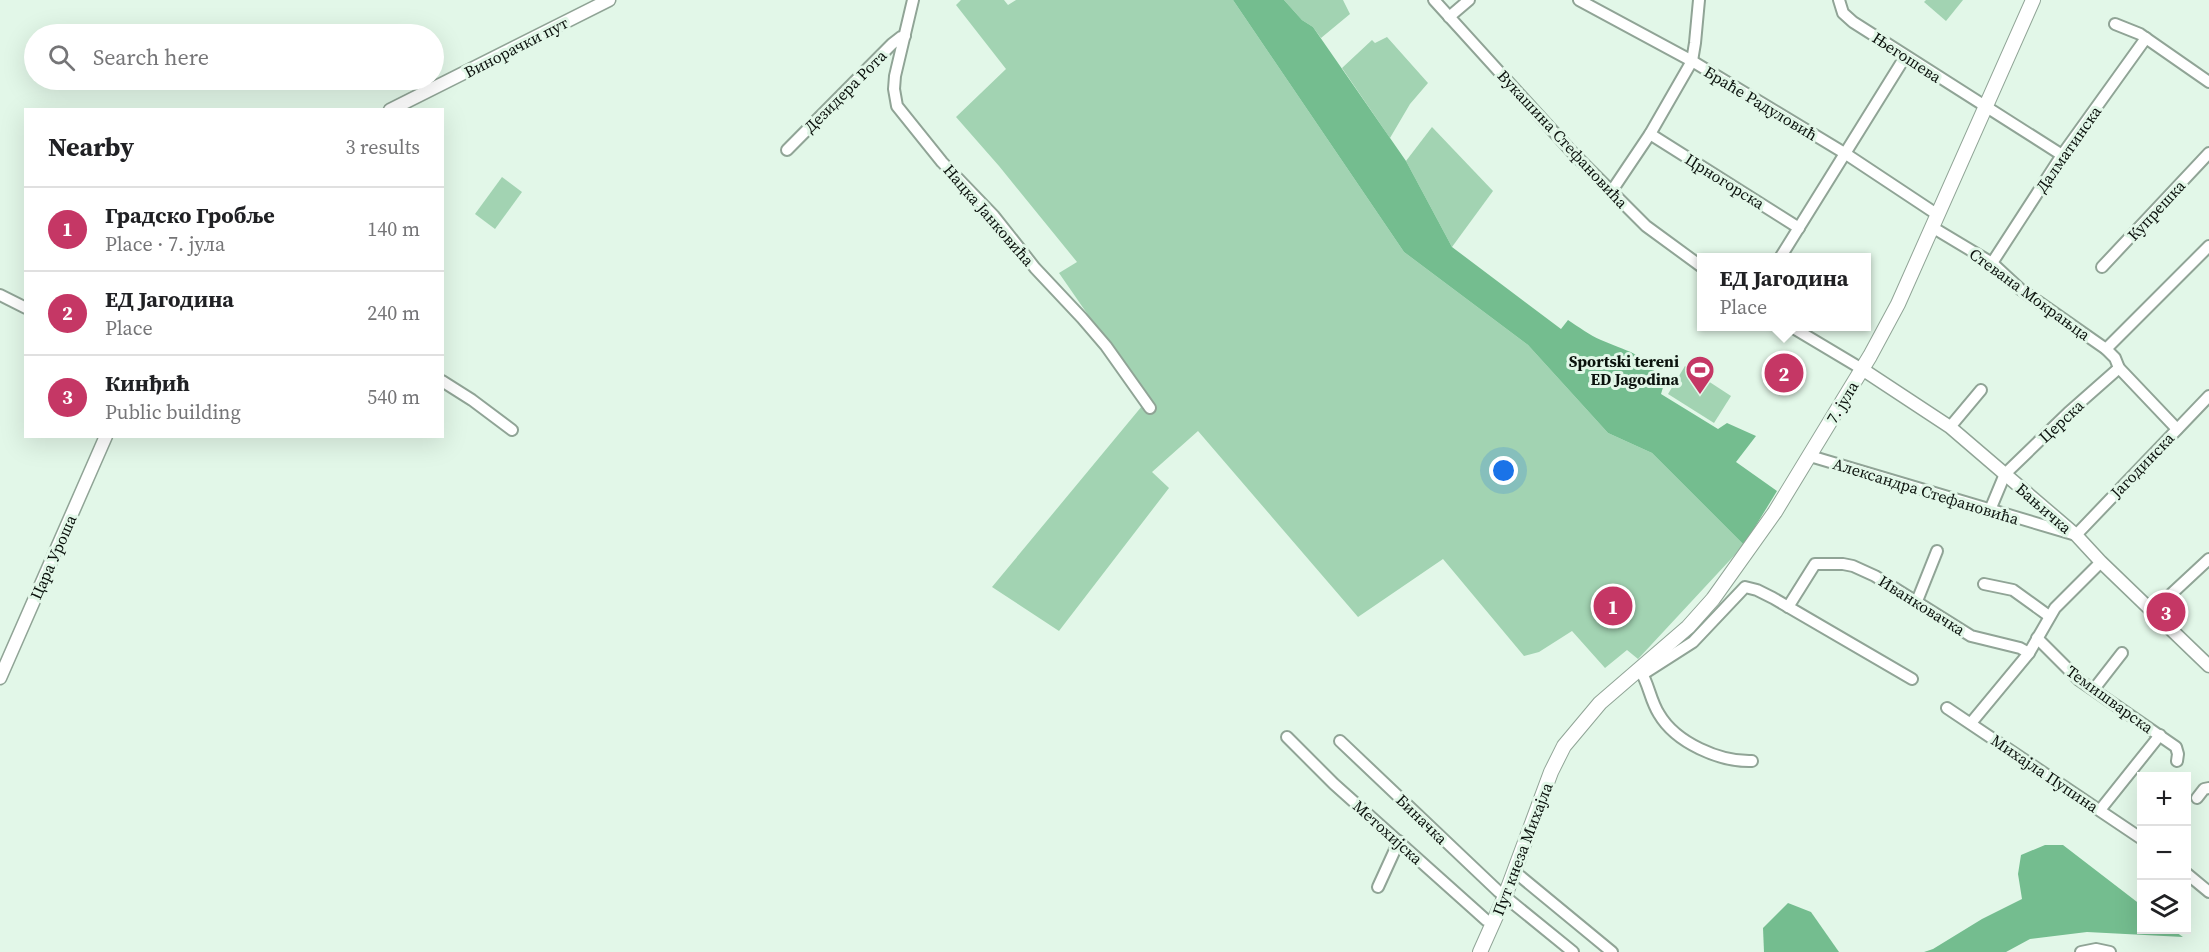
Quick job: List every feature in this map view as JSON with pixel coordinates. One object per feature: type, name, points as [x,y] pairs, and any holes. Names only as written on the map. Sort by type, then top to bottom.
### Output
[{"type":"main road","name":"7. јула","points":[[1564,746],[1593,710],[1641,671],[1688,627],[1713,599],[1764,529],[1810,456],[1898,304],[2033,0]]},
{"type":"main road","name":"Пут кнеза Михајла","points":[[1482,951],[1515,872],[1551,772],[1564,746]]},
{"type":"street","name":"Винорачки пут","points":[[444,83],[609,0]]},
{"type":"street","name":"Нацка Јанковића","points":[[913,0],[895,76],[894,89],[897,106],[942,162],[994,216],[1035,268],[1106,346],[1150,408]]},
{"type":"street","name":"Вукашина Стефановића","points":[[1434,0],[1611,192],[1646,226],[1697,264]]},
{"type":"street","points":[[1449,17],[1469,0]]},
{"type":"street","name":"Браће Радуловић","points":[[1579,0],[1692,61],[1846,154],[1935,221]]},
{"type":"street","points":[[1611,192],[1650,134],[1692,61],[1699,0]]},
{"type":"street","name":"Његошева","points":[[1839,0],[1843,13],[1853,22],[2062,155]]},
{"type":"street","points":[[2115,24],[2146,38],[2209,82]]},
{"type":"street","name":"Дезидера Рота","points":[[787,150],[892,44],[905,36]]},
{"type":"street","name":"Далматинска","points":[[1992,263],[2062,155],[2146,38]]},
{"type":"street","points":[[1783,253],[1905,57]]},
{"type":"street","name":"Винорачки пут","points":[[394,108],[430,90]]},
{"type":"street","name":"Црногорска","points":[[1650,134],[1799,228]]},
{"type":"street","name":"Купрешка","points":[[2102,267],[2209,153]]},
{"type":"street","name":"Стевана Мокрањца","points":[[1935,221],[1992,263],[2020,289],[2106,349],[2115,358],[2119,368],[2177,429]]},
{"type":"street","points":[[2106,349],[2209,246]]},
{"type":"street","points":[[0,295],[24,307]]},
{"type":"street","points":[[1797,331],[1862,369]]},
{"type":"street","name":"Церска","points":[[2005,474],[2119,368]]},
{"type":"street","name":"Бањичка","points":[[1862,369],[1950,427],[2005,474],[2076,535],[2209,666]]},
{"type":"street","points":[[444,382],[512,430]]},
{"type":"street","points":[[1950,427],[1981,390]]},
{"type":"street","name":"Јагодинска","points":[[2076,535],[2209,396]]},
{"type":"street","name":"Цара Уроша","points":[[0,678],[105,438]]},
{"type":"street","name":"Александра Стефановића","points":[[1810,456],[2076,535]]},
{"type":"street","points":[[1989,510],[2005,474]]},
{"type":"street","points":[[1917,601],[1937,551]]},
{"type":"street","points":[[2153,611],[2209,559]]},
{"type":"street","points":[[1971,723],[2029,653],[2049,616],[2101,562]]},
{"type":"street","name":"Иванковачка","points":[[1788,607],[1815,564],[1843,564],[1875,576],[1971,636],[2020,648],[2029,653]]},
{"type":"street","points":[[1984,584],[2013,590],[2049,616]]},
{"type":"street","points":[[1752,760],[1738,761],[1722,758],[1669,729],[1651,699],[1641,671],[1693,642],[1745,587],[1757,590],[1788,607],[1912,679]]},
{"type":"street","name":"Темишварска","points":[[2037,638],[2079,680],[2175,747],[2178,754],[2177,761]]},
{"type":"street","points":[[2094,689],[2122,653]]},
{"type":"street","name":"Михајла Пупина","points":[[1947,708],[2137,836]]},
{"type":"street","points":[[2100,810],[2160,735]]},
{"type":"street","name":"Метохијска","points":[[1287,737],[1334,784],[1476,911],[1494,922]]},
{"type":"street","name":"Биначка","points":[[1340,741],[1505,896],[1573,952]]},
{"type":"street","points":[[2197,798],[2204,789],[2209,788]]},
{"type":"street","points":[[1378,887],[1399,842]]},
{"type":"street","points":[[1515,872],[1612,952]]},
{"type":"street","points":[[2191,876],[2209,892]]},
{"type":"street","points":[[2081,952],[2096,949],[2109,952]]},
{"type":"green space","points":[[961,0],[1004,0],[1008,5],[1016,0],[1233,0],[1404,252],[1528,345],[1608,433],[1652,453],[1744,545],[1638,659],[1627,650],[1605,668],[1572,631],[1539,652],[1524,656],[1443,559],[1358,617],[1198,431],[1152,472],[1169,488],[1059,631],[992,587],[1147,400],[1059,273],[1077,262],[956,117],[1006,69],[956,5]]},
{"type":"green space","points":[[1233,0],[1284,0],[1302,20],[1313,27],[1406,161],[1452,247],[1561,329],[1568,320],[1597,338],[1637,355],[1650,365],[1664,384],[1661,394],[1718,429],[1727,423],[1756,436],[1736,462],[1777,491],[1744,545],[1652,453],[1608,433],[1528,345],[1404,252]]},
{"type":"green space","points":[[1284,0],[1343,0],[1350,14],[1321,38],[1313,27],[1302,20]]},
{"type":"green space","points":[[1926,0],[1963,0],[1946,21],[1924,2]]},
{"type":"green space","points":[[1387,37],[1428,83],[1410,104],[1390,138],[1342,68],[1372,40],[1375,43]]},
{"type":"green space","points":[[1432,127],[1493,191],[1452,247],[1406,161]]},
{"type":"green space","points":[[502,177],[522,192],[495,229],[475,214]]},
{"type":"green space","name":"Sportski tereni ED Jagodina","points":[[1685,366],[1731,396],[1714,423],[1668,394]]},
{"type":"green space","points":[[2045,845],[2063,845],[2137,902],[2137,934],[2179,934],[2183,937],[2087,932],[2030,939],[2006,952],[1924,952],[2022,899],[2018,874],[2021,855]]},
{"type":"green space","points":[[1788,903],[1811,912],[1839,952],[1764,952],[1763,928]]},
{"type":"place","name":"ЕД Јагодина","points":[[1784,373]]},
{"type":"place","name":"Sportski tereni ED Jagodina","points":[[1700,396]]},
{"type":"place","name":"Градско Гробље","points":[[1613,606]]},
{"type":"place","name":"Кинђић","points":[[2166,612]]}]
